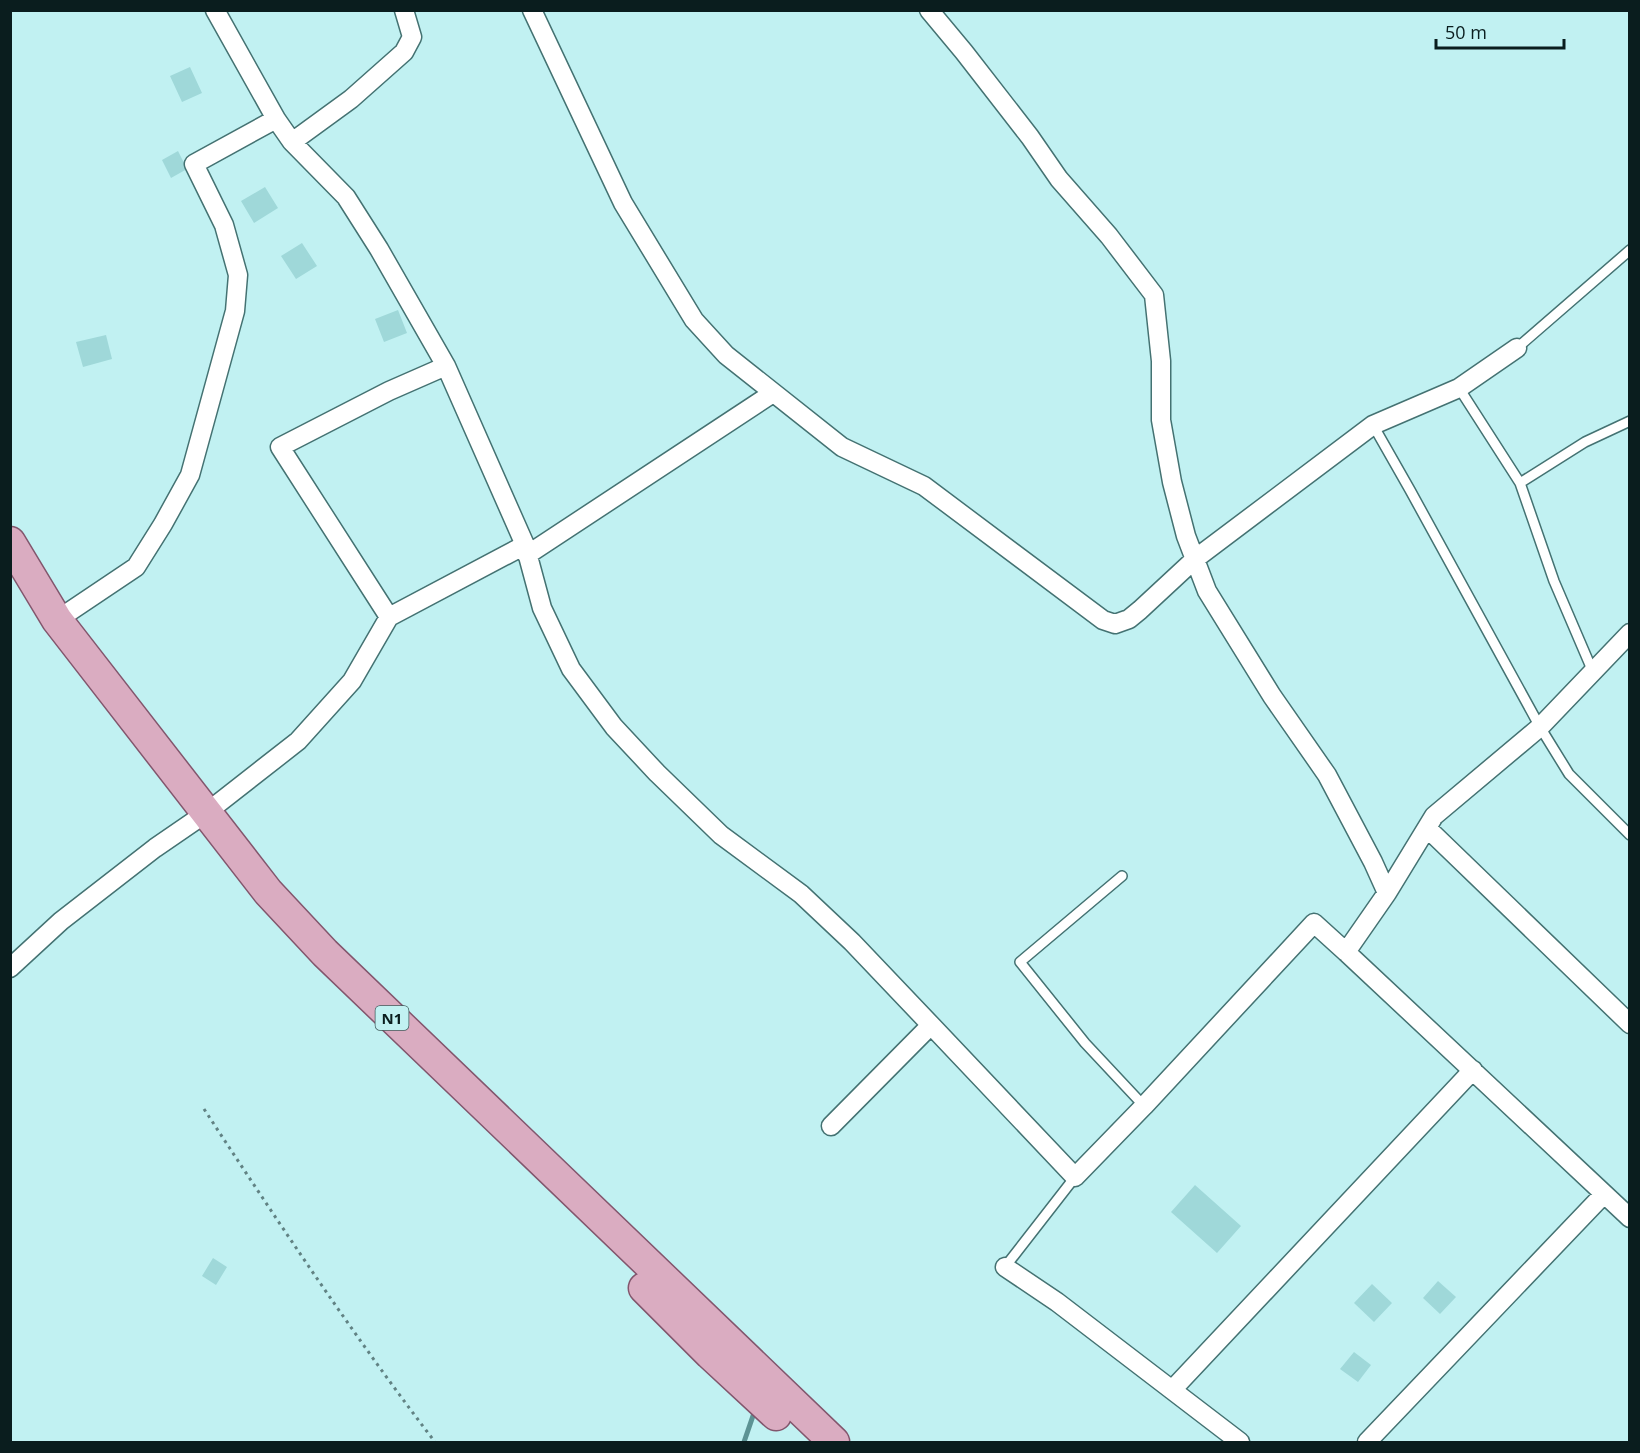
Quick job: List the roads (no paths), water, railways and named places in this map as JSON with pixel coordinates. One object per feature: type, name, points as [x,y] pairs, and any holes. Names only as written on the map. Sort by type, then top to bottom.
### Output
[{"type":"main road","name":"N1","points":[[10,542],[57,620],[259,901],[315,962],[710,1354],[806,1443]]},
{"type":"main road","name":"N1","points":[[10,578],[42,631],[200,818],[325,953],[834,1443]]},
{"type":"street","points":[[215,10],[292,142],[346,197],[380,249],[446,366],[526,550],[542,608],[571,669],[614,727],[657,773],[721,835],[801,894],[852,942],[1075,1177],[1314,923],[1629,1218]]},
{"type":"street","points":[[292,142],[351,99],[404,52],[412,37],[404,10]]},
{"type":"street","points":[[532,10],[623,203],[694,320],[726,355],[842,447],[924,486],[1103,620],[1115,624],[1129,619],[1195,558],[1373,425],[1459,388],[1517,348]]},
{"type":"street","points":[[929,10],[993,90],[1059,179],[1109,236],[1154,295],[1161,361],[1161,420],[1172,482],[1186,536],[1207,591],[1272,696],[1328,775],[1387,894]]},
{"type":"street","points":[[57,620],[136,567],[164,524],[190,475],[235,311],[238,275],[224,225],[194,164],[276,118]]},
{"type":"street","points":[[389,616],[280,447],[446,366]]},
{"type":"street","points":[[10,968],[62,921],[298,741],[352,681],[389,616],[526,550],[773,393]]},
{"type":"street","points":[[1346,952],[1387,894],[1434,816],[1540,727],[1629,633]]},
{"type":"street","points":[[1427,828],[1629,1024]]},
{"type":"street","points":[[831,1126],[931,1025]]},
{"type":"street","points":[[1172,1390],[1473,1070]]},
{"type":"street","points":[[1367,1443],[1604,1194]]},
{"type":"street","points":[[1005,1267],[1057,1302],[1240,1443]]},
{"type":"lane","points":[[1517,348],[1629,250]]},
{"type":"lane","points":[[1459,388],[1520,483],[1554,580],[1593,672]]},
{"type":"lane","points":[[1520,483],[1585,442],[1629,421]]},
{"type":"lane","points":[[1373,425],[1540,727],[1569,774],[1625,824],[1629,835]]},
{"type":"lane","points":[[1122,876],[1020,962],[1085,1043],[1144,1106]]},
{"type":"lane","points":[[1005,1267],[1075,1177]]},
{"type":"waterway","points":[[744,1442],[755,1410]]}]
